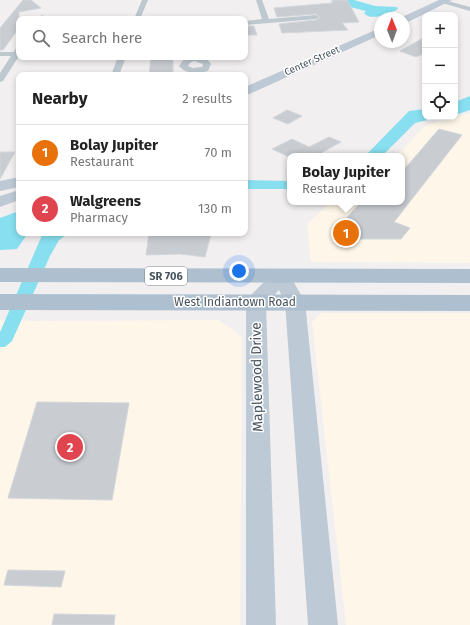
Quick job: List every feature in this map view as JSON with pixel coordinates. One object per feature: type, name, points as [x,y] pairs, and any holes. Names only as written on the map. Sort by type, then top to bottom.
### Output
[{"type":"main road","name":"SR 706","points":[[5,275],[470,276]]},
{"type":"main road","name":"West Indiantown Road","points":[[2,302],[470,303]]},
{"type":"street","points":[[138,16],[145,0]]},
{"type":"street","points":[[259,0],[267,22]]},
{"type":"street","points":[[410,17],[446,1],[470,9]]},
{"type":"street","points":[[248,24],[316,17]]},
{"type":"street","name":"Center Street","points":[[248,91],[374,34]]},
{"type":"street","points":[[0,54],[16,52]]},
{"type":"street","points":[[0,79],[16,55]]},
{"type":"street","points":[[116,72],[121,60]]},
{"type":"street","points":[[0,186],[16,183]]},
{"type":"street","points":[[0,190],[16,184]]},
{"type":"street","points":[[0,202],[16,196]]},
{"type":"street","points":[[256,302],[280,276],[295,302],[323,625]]},
{"type":"street","name":"Maplewood Drive","points":[[256,302],[261,625]]},
{"type":"shaded area","points":[[470,113],[470,263],[311,262],[307,224],[328,205],[405,205],[405,153],[400,153],[426,125],[444,120],[458,120],[458,116]]},
{"type":"shaded area","points":[[321,313],[470,313],[470,625],[346,625],[312,322]]},
{"type":"shaded area","points":[[0,320],[219,320],[242,337],[240,625],[0,625]]},
{"type":"water","points":[[333,0],[354,0],[375,6],[397,7],[398,9],[392,12],[374,12],[374,17],[371,17],[364,13],[366,11],[342,5]]},
{"type":"water","points":[[470,96],[470,110],[458,114],[458,101]]},
{"type":"water","points":[[422,109],[422,120],[428,120],[415,123],[385,153],[368,153],[409,111]]},
{"type":"water","points":[[248,180],[287,181],[287,189],[248,189]]},
{"type":"water","points":[[16,212],[16,236],[26,236],[17,249],[0,250],[0,218]]},
{"type":"water","points":[[42,236],[65,236],[59,240],[50,256],[12,341],[5,347],[0,347],[0,332]]},
{"type":"building","points":[[23,0],[31,0],[41,8],[19,12],[19,16],[16,16],[16,32],[3,50],[0,50],[0,28]]},
{"type":"building","points":[[332,0],[347,0],[359,22],[342,23],[348,30],[282,33],[279,24],[316,20],[320,17],[316,14],[277,17],[274,8],[332,3]]},
{"type":"building","points":[[248,26],[254,26],[257,35],[248,35]]},
{"type":"building","points":[[422,39],[422,54],[416,57],[400,51],[405,48],[410,48],[410,45]]},
{"type":"building","points":[[151,60],[173,60],[173,72],[149,72]]},
{"type":"building","points":[[287,110],[302,116],[288,124],[273,118]]},
{"type":"building","points":[[439,129],[462,135],[394,222],[410,228],[401,239],[353,239],[335,231],[358,205],[405,205],[405,169]]},
{"type":"building","points":[[329,137],[341,142],[321,153],[287,153],[287,156],[272,149],[292,139],[309,147]]},
{"type":"building","points":[[0,152],[15,152],[0,179]]},
{"type":"building","points":[[149,236],[210,236],[205,257],[180,254],[146,255]]},
{"type":"building","points":[[37,402],[129,403],[112,500],[8,498]]},
{"type":"building","points":[[8,570],[65,571],[61,587],[4,585]]},
{"type":"building","points":[[54,614],[115,615],[114,625],[52,625]]},
{"type":"place","name":"Bolay Jupiter","points":[[346,233]]},
{"type":"place","name":"Walgreens","points":[[70,447]]}]
